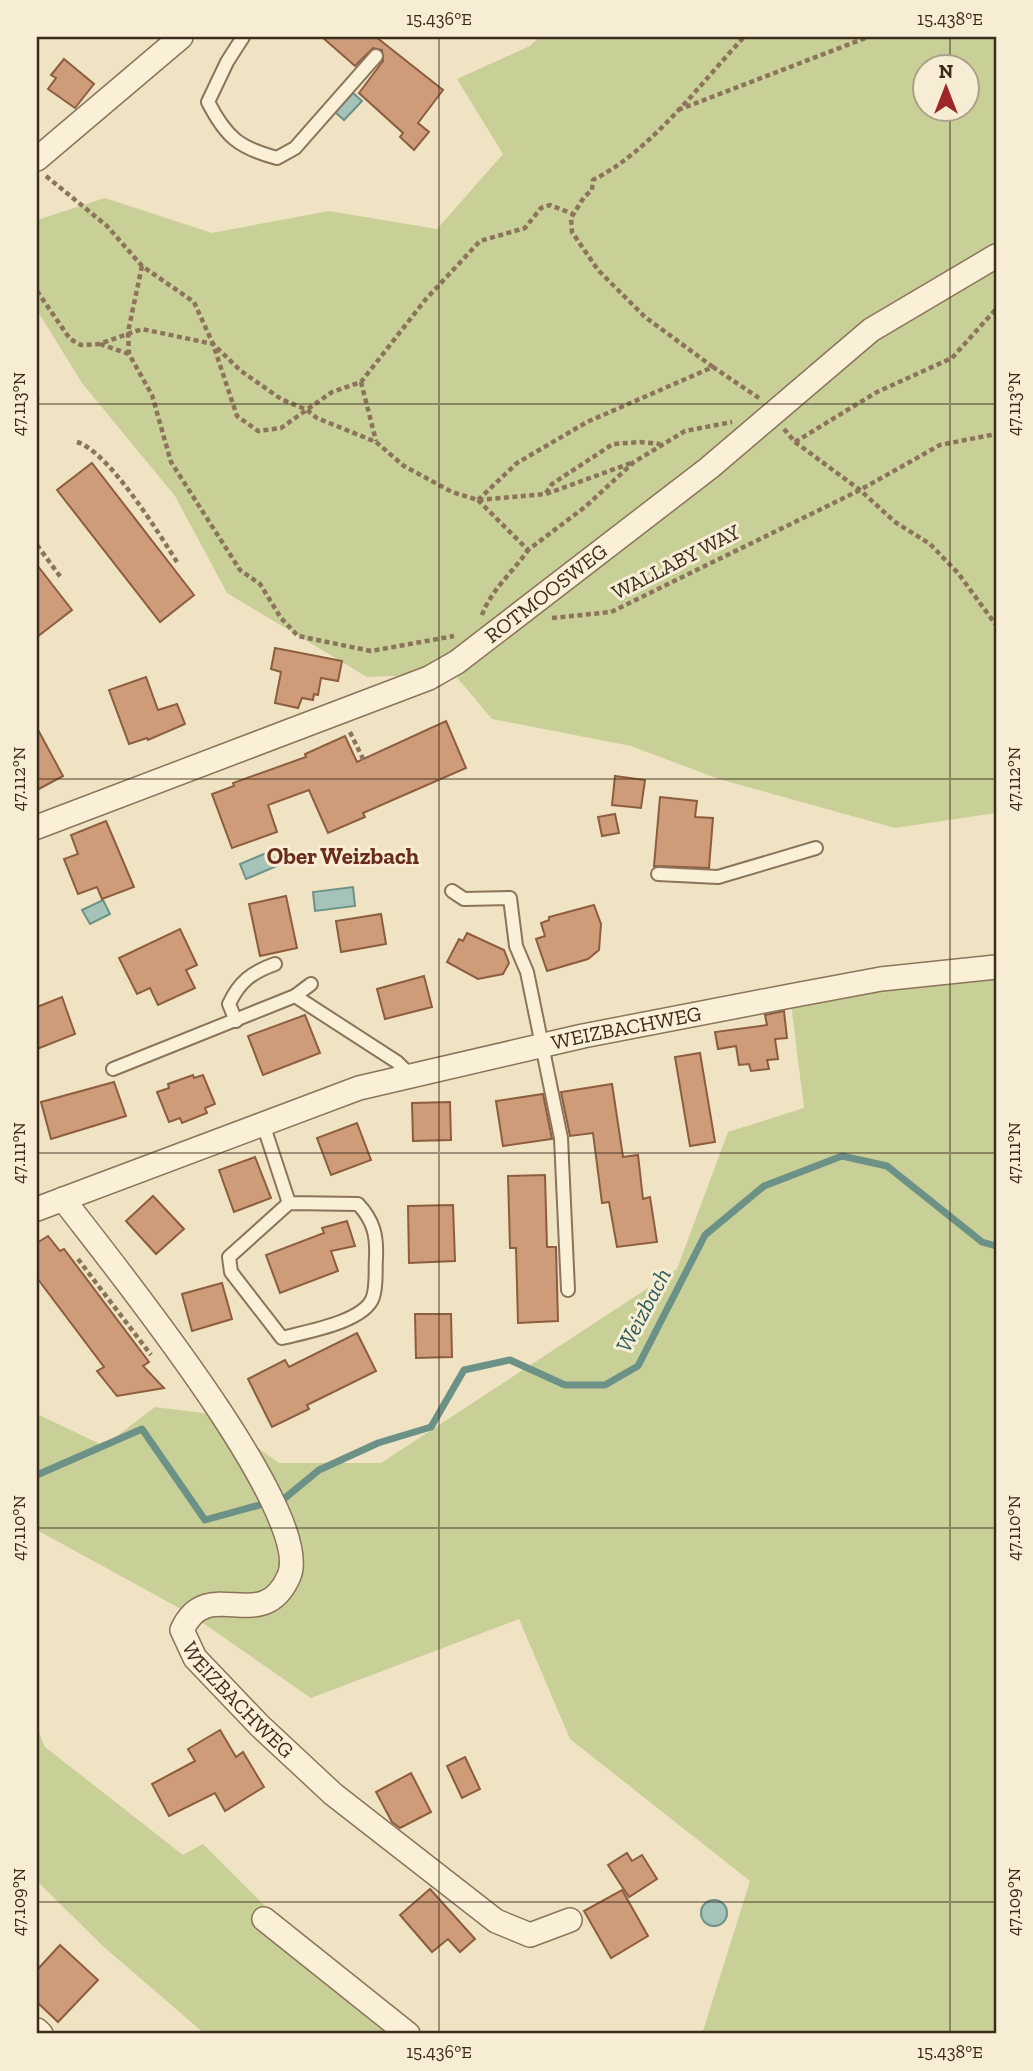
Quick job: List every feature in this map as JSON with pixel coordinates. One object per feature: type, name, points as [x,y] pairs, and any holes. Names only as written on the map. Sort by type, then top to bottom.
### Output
[{"type":"street","points":[[37,159],[181,37]]},
{"type":"street","name":"ROTMOOSWEG","points":[[37,827],[429,678],[558,582],[769,418],[871,330],[996,256]]},
{"type":"street","name":"WEIZBACHWEG","points":[[37,1209],[359,1088],[544,1045],[881,979],[996,967]]},
{"type":"street","name":"WEIZBACHWEG","points":[[63,1199],[244,1446],[266,1488],[292,1552],[290,1575],[276,1597],[259,1606],[207,1604],[188,1618],[182,1630],[195,1658],[260,1726],[333,1794],[496,1921],[530,1935],[570,1920]]},
{"type":"street","points":[[264,1919],[408,2034]]},
{"type":"street","points":[[37,2030],[41,2034]]},
{"type":"lane","points":[[243,37],[227,62],[208,102],[223,131],[253,152],[277,158],[295,149],[376,56]]},
{"type":"lane","points":[[658,874],[718,877],[816,848]]},
{"type":"lane","points":[[452,891],[464,899],[510,898],[516,946],[527,972],[561,1138],[568,1290]]},
{"type":"lane","points":[[236,1021],[229,1004],[238,985],[258,969],[275,964]]},
{"type":"lane","points":[[113,1069],[295,996],[311,984]]},
{"type":"lane","points":[[295,996],[397,1062],[411,1076]]},
{"type":"lane","points":[[263,1124],[289,1203]]},
{"type":"lane","points":[[289,1203],[358,1204],[370,1216],[377,1237],[375,1280],[373,1299],[358,1314],[326,1327],[282,1338],[231,1272],[229,1257],[289,1203]]},
{"type":"path","points":[[744,37],[677,110],[616,168],[593,180],[592,190],[573,214],[572,232],[598,270],[645,317],[713,367],[795,442],[860,490],[895,522],[930,544],[958,573],[996,625]]},
{"type":"path","points":[[677,110],[867,37]]},
{"type":"path","points":[[37,169],[107,226],[142,266],[194,302],[213,344],[237,416],[258,431],[281,428],[332,392],[361,382],[426,299],[480,241],[525,228],[541,208],[551,205],[573,214]]},
{"type":"path","points":[[142,266],[128,332],[129,354],[152,394],[171,462],[240,570],[260,584],[281,618],[298,636],[371,651],[482,636],[488,598],[509,577],[528,550],[585,506],[634,462]]},
{"type":"path","points":[[37,291],[70,339],[80,345],[99,344],[142,329],[213,344],[281,399],[307,410],[317,418],[376,442],[404,466],[452,492],[478,500],[546,494],[634,462],[685,431],[727,420],[769,418]]},
{"type":"path","points":[[795,442],[877,392],[952,358],[996,309]]},
{"type":"path","points":[[99,344],[129,354]]},
{"type":"path","points":[[478,500],[517,463],[587,422],[713,367]]},
{"type":"path","points":[[361,382],[376,442]]},
{"type":"path","name":"WALLABY WAY","points":[[540,619],[611,612],[860,490],[940,446],[996,434]]},
{"type":"path","points":[[77,442],[91,446],[144,511],[177,562]]},
{"type":"path","points":[[546,494],[552,484],[613,444],[640,442],[663,445]]},
{"type":"path","points":[[478,500],[528,550]]},
{"type":"path","points":[[37,545],[62,579]]},
{"type":"path","points":[[340,712],[365,763]]},
{"type":"path","points":[[70,1248],[151,1356]]},
{"type":"green space","points":[[539,37],[996,37],[996,813],[895,828],[719,779],[631,746],[492,719],[454,674],[367,677],[227,593],[175,496],[82,383],[37,310],[37,220],[105,198],[212,233],[329,211],[437,229],[503,154],[457,79],[530,46]]},
{"type":"green space","points":[[996,967],[996,2034],[702,2034],[750,1881],[570,1739],[519,1619],[311,1698],[190,1614],[37,1530],[37,1414],[104,1446],[155,1407],[211,1414],[279,1463],[381,1463],[677,1269],[728,1132],[804,1108],[790,996]]},
{"type":"green space","points":[[37,1728],[45,1747],[183,1855],[203,1844],[267,1908],[417,2034],[205,2034],[104,1947],[37,1881]]},
{"type":"water","points":[[353,93],[362,101],[344,120],[335,112]]},
{"type":"water","points":[[271,851],[277,866],[246,879],[240,864]]},
{"type":"water","points":[[353,887],[355,906],[315,911],[313,892]]},
{"type":"water","points":[[103,900],[110,914],[90,924],[82,910]]},
{"type":"water","points":[[714,1900],[723,1904],[727,1913],[723,1922],[714,1926],[705,1922],[701,1913],[705,1904]]},
{"type":"building","points":[[322,37],[376,37],[443,90],[418,123],[429,132],[414,150],[400,137],[403,133],[359,93],[383,61],[382,50],[373,48],[355,66]]},
{"type":"building","points":[[64,59],[94,84],[75,108],[48,89],[56,78],[51,75]]},
{"type":"building","points":[[92,463],[194,595],[160,622],[57,490]]},
{"type":"building","points":[[37,565],[72,610],[37,637]]},
{"type":"building","points":[[275,648],[342,661],[338,681],[321,678],[318,695],[314,694],[313,700],[302,698],[298,708],[275,703],[281,672],[271,669]]},
{"type":"building","points":[[146,677],[158,710],[177,704],[185,724],[148,740],[147,738],[129,744],[109,690]]},
{"type":"building","points":[[446,721],[466,768],[363,813],[365,817],[328,833],[309,790],[268,805],[277,832],[232,848],[212,794],[234,786],[233,783],[306,757],[305,754],[345,736],[357,762]]},
{"type":"building","points":[[37,728],[63,776],[37,790]]},
{"type":"building","points":[[615,776],[645,780],[641,808],[612,805]]},
{"type":"building","points":[[660,797],[697,801],[695,817],[713,818],[709,868],[654,866]]},
{"type":"building","points":[[615,814],[619,833],[602,836],[598,817]]},
{"type":"building","points":[[106,821],[134,887],[102,899],[97,887],[78,894],[64,859],[78,854],[71,835]]},
{"type":"building","points":[[286,896],[297,948],[260,956],[249,904]]},
{"type":"building","points":[[594,905],[601,924],[599,950],[588,959],[547,971],[536,939],[545,936],[541,923],[549,920],[549,917]]},
{"type":"building","points":[[381,914],[386,944],[341,952],[336,921]]},
{"type":"building","points":[[180,929],[197,965],[186,970],[195,988],[158,1005],[150,988],[137,994],[119,958]]},
{"type":"building","points":[[467,933],[504,950],[509,963],[503,974],[478,979],[447,962],[459,939],[463,941]]},
{"type":"building","points":[[424,976],[432,1007],[385,1019],[377,989]]},
{"type":"building","points":[[62,997],[75,1034],[37,1049],[37,1007]]},
{"type":"building","points":[[784,1011],[787,1038],[775,1039],[778,1059],[767,1060],[769,1069],[751,1071],[749,1064],[739,1065],[736,1046],[718,1049],[715,1032],[767,1025],[765,1015]]},
{"type":"building","points":[[305,1015],[320,1053],[263,1075],[248,1036]]},
{"type":"building","points":[[700,1053],[715,1142],[690,1146],[675,1057]]},
{"type":"building","points":[[193,1075],[194,1078],[203,1075],[215,1104],[205,1108],[207,1113],[182,1123],[180,1118],[169,1122],[157,1092],[169,1088],[168,1084]]},
{"type":"building","points":[[114,1082],[126,1116],[51,1139],[41,1102]]},
{"type":"building","points":[[612,1084],[623,1157],[638,1155],[643,1199],[650,1197],[657,1242],[617,1247],[609,1202],[602,1203],[593,1133],[570,1136],[561,1092]]},
{"type":"building","points":[[543,1094],[552,1139],[503,1146],[496,1101]]},
{"type":"building","points":[[450,1102],[451,1140],[413,1141],[412,1103]]},
{"type":"building","points":[[357,1123],[371,1160],[331,1175],[317,1138]]},
{"type":"building","points":[[255,1157],[271,1198],[234,1212],[219,1170]]},
{"type":"building","points":[[545,1175],[547,1247],[556,1247],[558,1321],[518,1323],[516,1248],[510,1248],[508,1176]]},
{"type":"building","points":[[153,1196],[184,1229],[156,1254],[126,1221]]},
{"type":"building","points":[[453,1205],[455,1261],[409,1263],[408,1206]]},
{"type":"building","points":[[347,1221],[355,1246],[331,1251],[338,1271],[280,1293],[266,1255],[324,1233],[322,1228]]},
{"type":"building","points":[[48,1236],[60,1251],[64,1249],[149,1362],[143,1366],[164,1388],[117,1396],[97,1371],[104,1367],[37,1278],[37,1243]]},
{"type":"building","points":[[222,1283],[232,1319],[192,1331],[182,1294]]},
{"type":"building","points":[[415,1314],[451,1314],[452,1357],[416,1358]]},
{"type":"building","points":[[357,1333],[376,1371],[307,1405],[309,1409],[272,1427],[248,1379],[285,1360],[289,1367]]},
{"type":"building","points":[[220,1730],[236,1757],[243,1752],[264,1787],[225,1811],[215,1793],[169,1816],[152,1784],[195,1761],[188,1749]]},
{"type":"building","points":[[465,1757],[480,1789],[462,1798],[447,1766]]},
{"type":"building","points":[[411,1773],[431,1812],[400,1828],[392,1822],[376,1792]]},
{"type":"building","points":[[627,1853],[632,1861],[642,1855],[657,1879],[629,1897],[608,1865]]},
{"type":"building","points":[[430,1889],[475,1939],[460,1952],[448,1939],[432,1952],[400,1915]]},
{"type":"building","points":[[622,1890],[648,1936],[611,1958],[584,1911]]},
{"type":"building","points":[[60,1945],[98,1980],[58,2022],[37,2002],[37,1970]]},
{"type":"waterway","name":"Weizbach","points":[[37,1475],[142,1429],[205,1520],[285,1498],[319,1470],[378,1443],[431,1427],[464,1370],[510,1360],[565,1385],[605,1385],[638,1366],[705,1235],[764,1186],[842,1156],[887,1166],[982,1242],[996,1246]]},
{"type":"district","name":"Ober Weizbach","points":[[343,856]]}]
